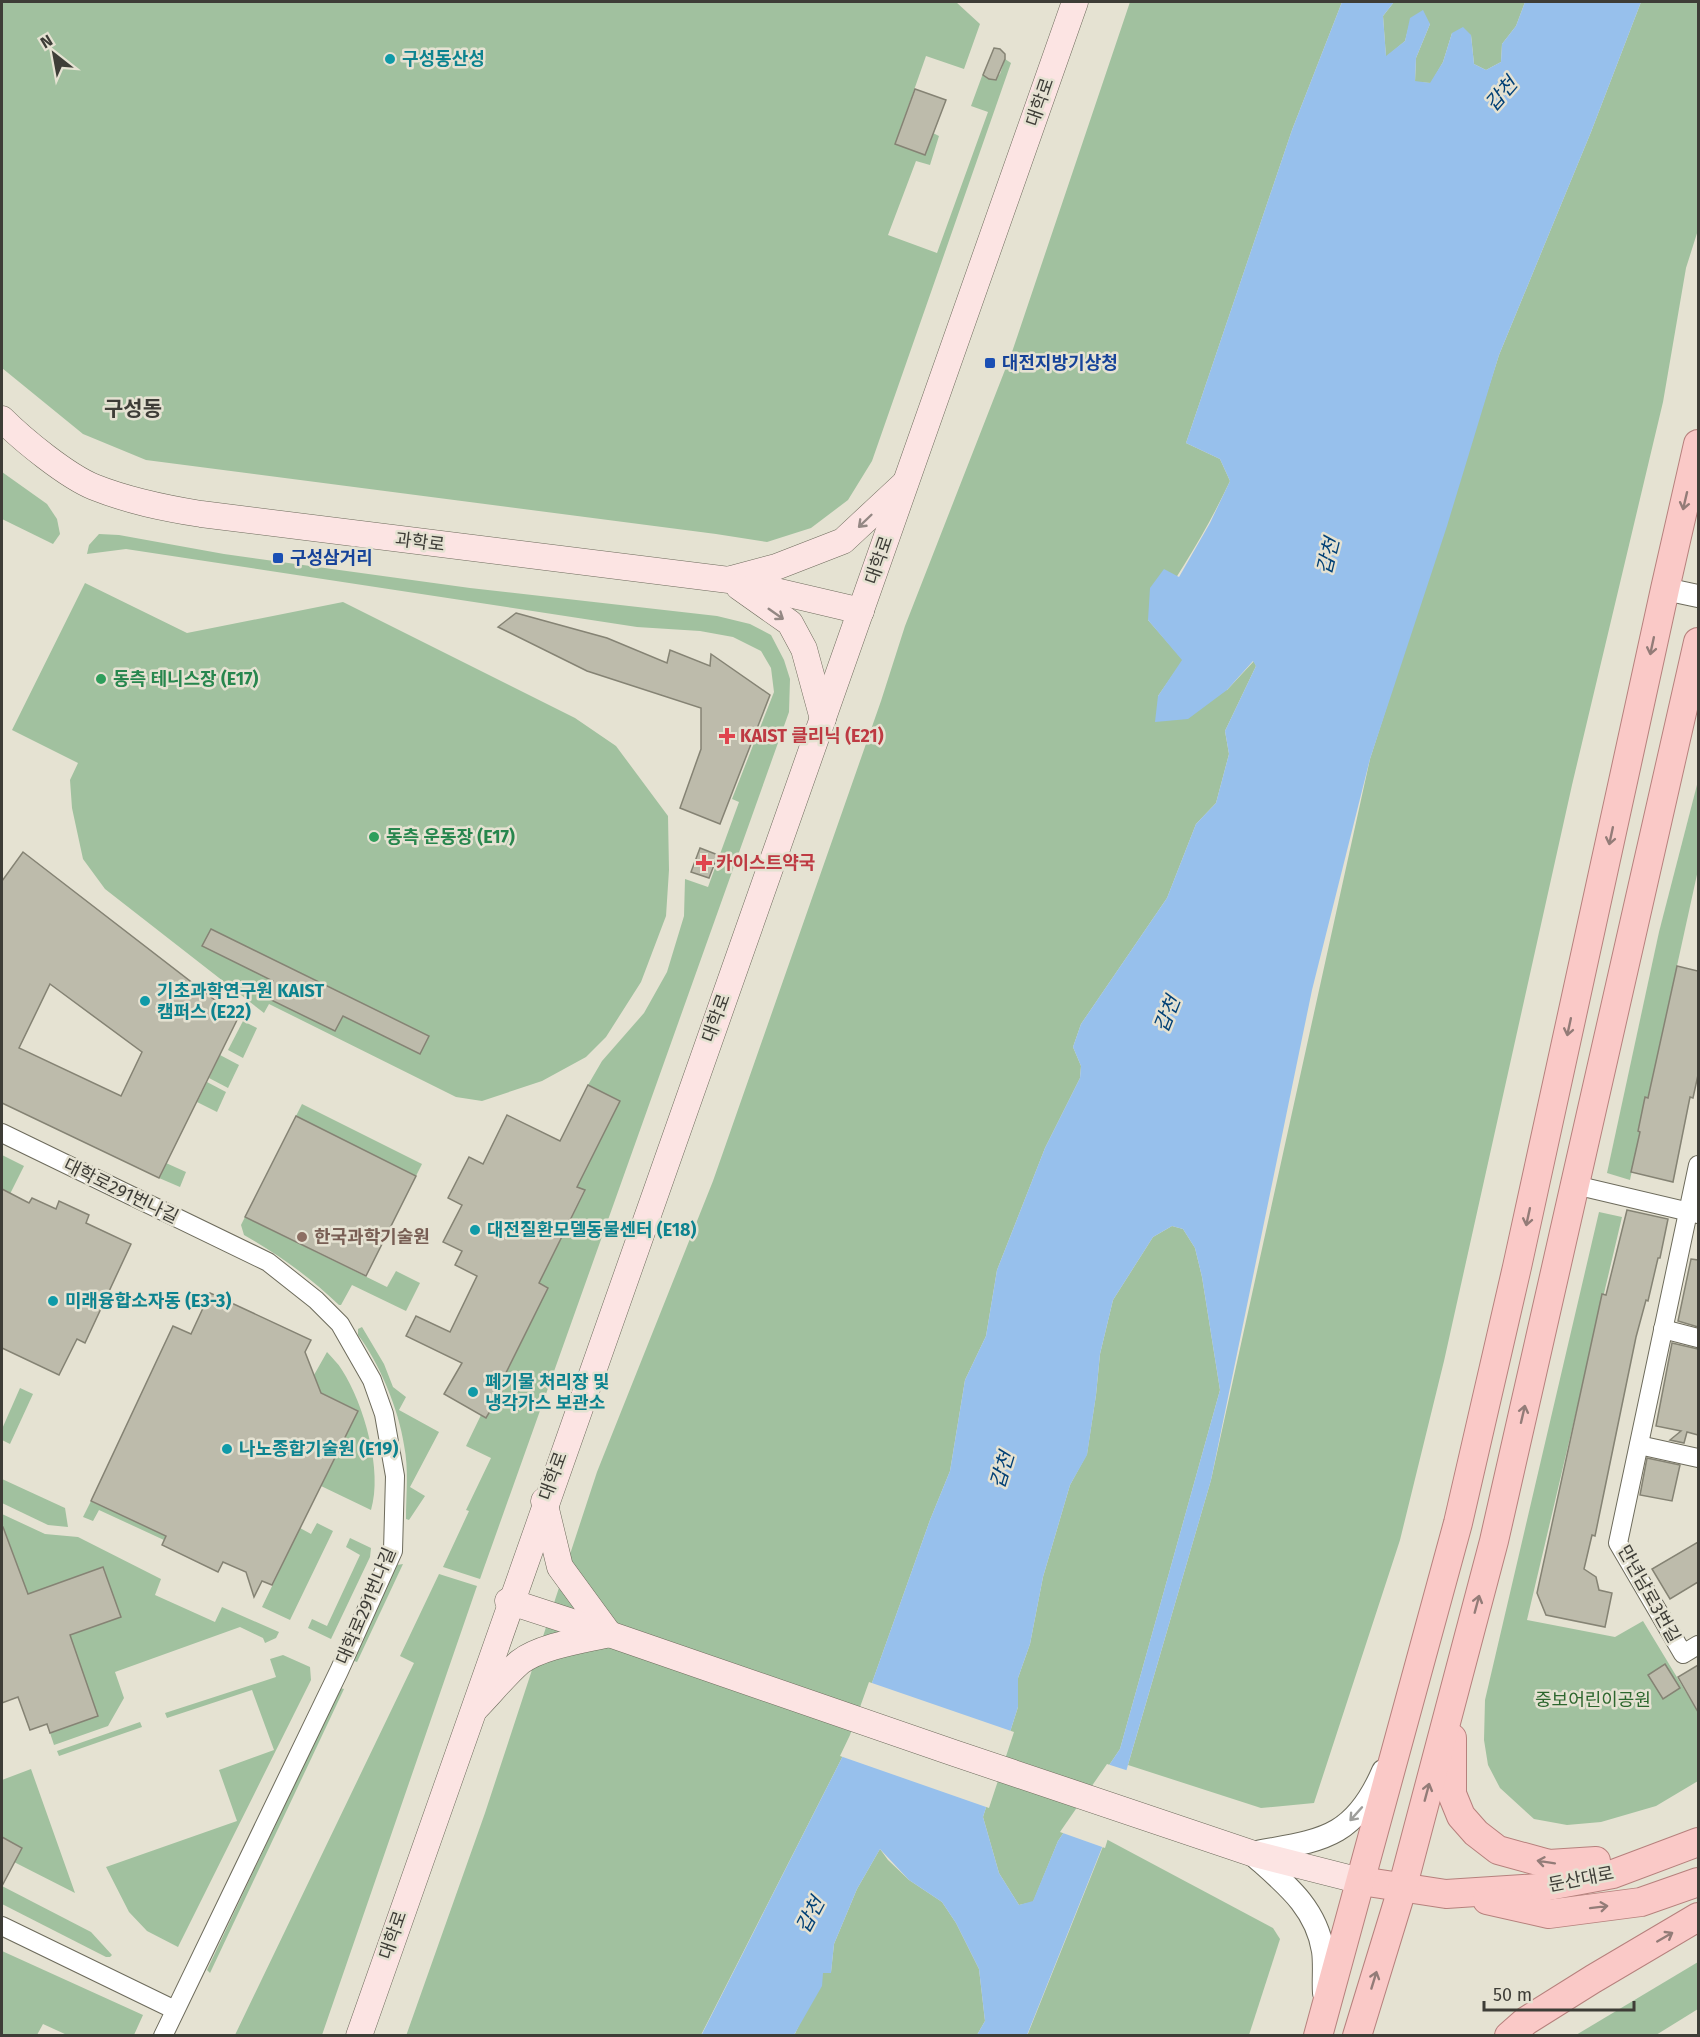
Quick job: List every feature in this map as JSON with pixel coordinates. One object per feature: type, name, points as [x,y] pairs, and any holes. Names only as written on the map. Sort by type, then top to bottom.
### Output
[{"type":"main road","name":"대학로","points":[[358,2036],[508,1601],[823,719],[1075,2]]},
{"type":"main road","name":"과학로","points":[[2,419],[17,434],[92,486],[153,506],[201,514],[729,580],[861,610]]},
{"type":"main road","points":[[1322,2023],[1458,1522],[1512,1290],[1698,444]]},
{"type":"main road","points":[[729,580],[776,567],[843,542],[907,480]]},
{"type":"main road","points":[[729,580],[790,623],[804,649],[823,719]]},
{"type":"main road","points":[[1357,2036],[1402,1889],[1494,1541],[1698,642]]},
{"type":"main road","points":[[544,1501],[560,1567],[609,1634]]},
{"type":"main road","points":[[508,1601],[1251,1853],[1361,1881]]},
{"type":"main road","points":[[469,1716],[520,1663],[538,1653],[609,1634]]},
{"type":"main road","points":[[1452,1697],[1452,1794],[1461,1816],[1476,1833],[1498,1850],[1549,1864],[1666,1855]]},
{"type":"main road","name":"둔산대로","points":[[1459,1894],[1538,1888],[1613,1874],[1698,1842]]},
{"type":"main road","name":"둔산대로","points":[[1361,1881],[1402,1889],[1459,1894],[1550,1914],[1641,1902],[1698,1882]]},
{"type":"main road","points":[[1509,2036],[1526,2021],[1698,1917]]},
{"type":"street","points":[[1665,589],[1698,596]]},
{"type":"street","name":"대학로291번나길","points":[[2,1133],[268,1262],[316,1300],[340,1324],[372,1380],[384,1414],[395,1476],[393,1551],[339,1671],[164,2036]]},
{"type":"street","name":"만년남로3번길","points":[[1698,1165],[1694,1213],[1663,1329],[1618,1543],[1683,1654],[1698,1645]]},
{"type":"street","points":[[1575,1185],[1694,1213]]},
{"type":"street","points":[[1663,1329],[1698,1338]]},
{"type":"street","points":[[1639,1445],[1698,1458]]},
{"type":"street","points":[[1251,1853],[1319,1840],[1346,1826],[1363,1807],[1379,1780],[1402,1726]]},
{"type":"street","points":[[1251,1853],[1297,1895],[1311,1913],[1317,1926],[1323,1952],[1322,2023]]},
{"type":"street","points":[[2,1926],[175,2010]]},
{"type":"green space","points":[[2,2],[956,2],[980,24],[964,69],[926,56],[895,144],[925,155],[933,133],[939,136],[930,165],[916,161],[888,235],[937,253],[988,112],[971,106],[982,76],[984,72],[986,76],[994,79],[1000,74],[1005,59],[1011,63],[872,461],[848,500],[811,528],[767,542],[146,460],[83,434],[2,368]]},
{"type":"green space","points":[[1130,2],[1342,2],[1292,130],[1186,443],[1220,459],[1230,481],[1192,552],[1148,620],[1183,660],[1158,696],[1227,690],[1254,661],[1256,666],[1225,731],[1229,754],[1216,803],[1196,824],[1167,898],[1081,1024],[1073,1047],[1081,1066],[1080,1078],[1045,1148],[997,1270],[986,1336],[965,1380],[950,1471],[930,1520],[853,1736],[701,2035],[406,2036],[485,1813],[597,1472],[713,1181],[881,701],[905,626],[1012,352]]},
{"type":"green space","points":[[1394,2],[1525,2],[1516,26],[1502,44],[1501,62],[1486,70],[1474,64],[1471,35],[1452,33],[1443,62],[1431,83],[1415,82],[1416,58],[1430,24],[1411,18],[1405,41],[1386,57],[1383,16]]},
{"type":"green space","points":[[1641,2],[1698,2],[1698,230],[1686,268],[1663,402],[1572,785],[1444,1361],[1400,1540],[1314,1803],[1261,1808],[1128,1765],[1211,1480],[1370,759],[1499,355],[1591,132]]},
{"type":"green space","points":[[2,472],[47,504],[57,519],[60,534],[53,544],[2,519]]},
{"type":"green space","points":[[99,534],[119,535],[224,554],[470,588],[717,616],[750,624],[771,635],[784,660],[790,679],[789,712],[480,1579],[443,1567],[469,1511],[466,1510],[491,1458],[466,1446],[481,1415],[486,1418],[502,1391],[501,1384],[548,1288],[539,1283],[585,1191],[577,1187],[620,1101],[588,1085],[602,1061],[644,1013],[667,972],[684,916],[685,879],[708,887],[739,802],[732,799],[774,692],[771,668],[761,651],[733,637],[700,631],[637,627],[126,549],[87,554],[89,545]]},
{"type":"green space","name":"동측 운동장 (E17)","points":[[85,583],[187,633],[343,602],[575,718],[616,746],[668,816],[669,870],[666,916],[641,982],[606,1037],[586,1057],[542,1081],[482,1101],[456,1097],[269,1004],[264,1013],[105,889],[83,859],[72,808],[70,780],[78,763],[12,730]]},
{"type":"green space","points":[[1698,781],[1698,870],[1630,1180],[1607,1173],[1659,932]]},
{"type":"green space","points":[[243,1021],[257,1028],[243,1058],[228,1050]]},
{"type":"green space","points":[[220,1055],[239,1065],[228,1088],[209,1078]]},
{"type":"green space","points":[[207,1082],[226,1092],[217,1112],[197,1102]]},
{"type":"green space","points":[[302,1104],[422,1164],[416,1176],[296,1116]]},
{"type":"green space","points":[[2,1155],[24,1166],[10,1194],[2,1189]]},
{"type":"green space","points":[[166,1163],[186,1172],[180,1187],[159,1178]]},
{"type":"green space","name":"중보어린이공원","points":[[1599,1212],[1622,1217],[1527,1620],[1615,1637],[1643,1621],[1698,1712],[1698,1781],[1656,1806],[1601,1822],[1567,1825],[1534,1819],[1500,1788],[1488,1765],[1484,1740],[1485,1700]]},
{"type":"green space","points":[[245,1217],[387,1287],[396,1271],[420,1283],[406,1311],[352,1285],[339,1305],[294,1267],[244,1235],[241,1225]]},
{"type":"green space","points":[[1172,1226],[1183,1229],[1195,1248],[1202,1277],[1220,1390],[1120,1749],[1058,1841],[1033,1902],[1019,1905],[999,1873],[983,1817],[1018,1707],[1018,1678],[1030,1644],[1043,1577],[1070,1485],[1087,1454],[1100,1354],[1113,1300],[1153,1237]]},
{"type":"green space","points":[[362,1327],[384,1364],[393,1387],[406,1397],[399,1410],[439,1432],[410,1487],[425,1496],[409,1520],[406,1519],[406,1454],[398,1417],[380,1372],[358,1335],[358,1329]]},
{"type":"green space","points":[[327,1352],[340,1367],[350,1384],[364,1419],[375,1476],[371,1510],[321,1486],[358,1411],[321,1393],[314,1375]]},
{"type":"green space","points":[[20,1388],[33,1394],[10,1444],[2,1440],[2,1429]]},
{"type":"green space","points":[[2,1479],[65,1508],[68,1527],[48,1525],[2,1503]]},
{"type":"green space","points":[[91,1501],[166,1536],[164,1540],[99,1510],[93,1521],[83,1517]]},
{"type":"green space","points":[[2,1514],[45,1534],[78,1537],[161,1579],[155,1595],[215,1622],[222,1607],[279,1632],[276,1638],[265,1643],[263,1638],[240,1627],[115,1672],[124,1698],[108,1726],[54,1745],[50,1733],[98,1715],[76,1655],[62,1638],[120,1617],[103,1567],[28,1594],[7,1537],[2,1539]]},
{"type":"green space","points":[[317,1523],[333,1531],[290,1620],[262,1607],[300,1528],[311,1534]]},
{"type":"green space","points":[[350,1538],[371,1548],[370,1557],[331,1639],[308,1628],[312,1619],[327,1626],[360,1555],[346,1547]]},
{"type":"green space","points":[[403,1564],[357,1662],[354,1661],[354,1655],[397,1565]]},
{"type":"green space","points":[[439,1574],[477,1586],[322,2035],[235,2035],[414,1663],[400,1656]]},
{"type":"green space","points":[[283,1655],[310,1667],[311,1680],[178,1947],[147,1931],[129,1912],[106,1867],[237,1821],[219,1770],[274,1750],[252,1690],[167,1718],[165,1713],[276,1677],[270,1659]]},
{"type":"green space","points":[[340,1688],[344,1689],[210,1973],[207,1970]]},
{"type":"green space","points":[[140,1722],[142,1727],[59,1756],[57,1751]]},
{"type":"green space","points":[[31,1769],[75,1893],[14,1862],[22,1848],[2,1837],[2,1780]]},
{"type":"green space","points":[[1106,1839],[1273,1928],[1280,1939],[1249,2035],[1027,2036]]},
{"type":"green space","points":[[880,1849],[909,1880],[942,1902],[956,1923],[979,1969],[985,2021],[977,2035],[794,2036],[823,1972],[831,1972],[834,1944],[857,1889]]},
{"type":"green space","points":[[2,1886],[91,1932],[112,1955],[106,1957],[2,1904]]},
{"type":"green space","points":[[2,1951],[143,2015],[134,2035],[67,2035],[43,2024],[37,2035],[2,2035]]},
{"type":"green space","points":[[1698,1962],[1698,2009],[1656,2035],[1576,2035]]},
{"type":"water","name":"갑천","points":[[1342,2],[1394,2],[1383,16],[1386,56],[1405,41],[1410,18],[1423,10],[1430,24],[1416,58],[1415,81],[1430,83],[1443,62],[1452,33],[1463,27],[1471,35],[1474,64],[1486,70],[1501,62],[1502,44],[1516,26],[1525,2],[1641,2],[1591,132],[1499,355],[1447,526],[1370,759],[1312,990],[1211,1480],[1109,1830],[1027,2035],[977,2035],[985,2021],[979,1969],[956,1923],[942,1902],[909,1880],[880,1849],[857,1889],[834,1944],[831,1973],[823,1973],[822,1986],[794,2035],[701,2036],[853,1736],[930,1520],[950,1471],[965,1380],[986,1336],[997,1270],[1045,1148],[1080,1078],[1081,1066],[1073,1047],[1081,1024],[1167,898],[1196,824],[1216,803],[1229,754],[1225,731],[1256,666],[1253,661],[1227,690],[1188,719],[1155,722],[1158,696],[1182,660],[1148,620],[1150,588],[1164,569],[1179,577],[1210,523],[1230,481],[1220,459],[1186,443],[1292,130]],"holes":[[[1172,1226],[1183,1229],[1195,1248],[1202,1277],[1220,1390],[1120,1749],[1058,1841],[1033,1901],[1019,1905],[999,1873],[983,1817],[1018,1707],[1018,1678],[1030,1644],[1043,1577],[1070,1485],[1087,1455],[1100,1354],[1113,1300],[1153,1237]]]},
{"type":"pier","points":[[869,1682],[1014,1732],[989,1808],[840,1756]]},
{"type":"pier","points":[[1107,1764],[1129,1771],[1105,1848],[1060,1832]]},
{"type":"building","points":[[994,48],[1000,49],[1005,54],[996,80],[983,75]]},
{"type":"building","points":[[915,89],[946,100],[925,155],[895,144]]},
{"type":"building","name":"KAIST 클리닉 (E21)","points":[[516,613],[607,638],[667,663],[670,650],[710,666],[711,654],[770,695],[720,824],[680,808],[701,749],[701,708],[587,671],[498,627]]},
{"type":"building","name":"카이스트약국","points":[[700,848],[718,855],[709,878],[691,872]]},
{"type":"building","name":"기초과학연구원 KAIST 캠퍼스 (E22)","points":[[23,852],[238,1018],[159,1178],[2,1103],[2,881]],"holes":[[[50,984],[142,1052],[121,1096],[19,1048]]]},
{"type":"building","points":[[211,929],[429,1036],[420,1054],[343,1016],[335,1031],[265,997],[273,981],[202,946]]},
{"type":"building","points":[[1677,966],[1698,971],[1698,1075],[1693,1098],[1690,1097],[1673,1182],[1631,1172],[1645,1097],[1648,1098]]},
{"type":"building","name":"대전질환모델동물센터 (E18)","points":[[588,1085],[620,1101],[577,1187],[585,1190],[539,1283],[548,1288],[498,1389],[502,1391],[486,1418],[444,1394],[462,1363],[406,1336],[416,1316],[450,1332],[477,1276],[455,1265],[462,1251],[443,1242],[462,1205],[448,1198],[469,1157],[483,1164],[507,1115],[560,1141]]},
{"type":"building","points":[[296,1116],[416,1176],[366,1276],[245,1217]]},
{"type":"building","name":"미래융합소자동 (E3-3)","points":[[2,1189],[29,1203],[32,1198],[56,1209],[59,1201],[89,1215],[86,1223],[131,1244],[85,1343],[77,1339],[59,1375],[2,1348]]},
{"type":"building","points":[[1627,1210],[1668,1219],[1660,1258],[1658,1258],[1648,1301],[1646,1300],[1636,1337],[1595,1536],[1592,1535],[1584,1569],[1596,1577],[1599,1590],[1612,1593],[1605,1627],[1546,1615],[1537,1593],[1602,1294],[1606,1295]]},
{"type":"building","points":[[1691,1259],[1698,1260],[1698,1327],[1678,1321]]},
{"type":"building","name":"나노종합기술원 (E19)","points":[[210,1293],[311,1340],[305,1352],[321,1393],[358,1411],[272,1585],[262,1581],[254,1597],[246,1572],[223,1562],[218,1572],[162,1545],[166,1536],[91,1501],[173,1326],[191,1334]]},
{"type":"building","points":[[1672,1343],[1698,1349],[1698,1435],[1687,1432],[1684,1443],[1670,1440],[1681,1431],[1656,1426]]},
{"type":"building","points":[[1647,1458],[1680,1465],[1672,1501],[1640,1495]]},
{"type":"building","points":[[2,1527],[28,1594],[103,1567],[121,1617],[70,1635],[98,1716],[50,1733],[47,1724],[30,1730],[18,1697],[2,1703]]},
{"type":"building","points":[[1698,1542],[1698,1582],[1670,1599],[1652,1569]]},
{"type":"building","points":[[1665,1664],[1680,1688],[1663,1699],[1648,1675]]},
{"type":"building","points":[[1698,1665],[1698,1712],[1678,1677]]},
{"type":"building","points":[[2,1837],[22,1848],[2,1886]]},
{"type":"place","name":"구성동산성","points":[[390,59]]},
{"type":"place","name":"대전지방기상청","points":[[990,363]]},
{"type":"place","name":"구성삼거리","points":[[278,558]]},
{"type":"place","name":"동측 테니스장 (E17)","points":[[101,679]]},
{"type":"place","name":"KAIST 클리닉 (E21)","points":[[727,736]]},
{"type":"place","name":"동측 운동장 (E17)","points":[[374,837]]},
{"type":"place","name":"카이스트약국","points":[[704,863]]},
{"type":"place","name":"기초과학연구원 KAIST 캠퍼스 (E22)","points":[[145,1001]]},
{"type":"place","name":"대전질환모델동물센터 (E18)","points":[[475,1230]]},
{"type":"place","name":"한국과학기술원","points":[[302,1237]]},
{"type":"place","name":"미래융합소자동 (E3-3)","points":[[53,1301]]},
{"type":"place","name":"폐기물 처리장 및 냉각가스 보관소","points":[[473,1392]]},
{"type":"place","name":"나노종합기술원 (E19)","points":[[227,1449]]},
{"type":"district","name":"구성동","points":[[133,409]]}]
